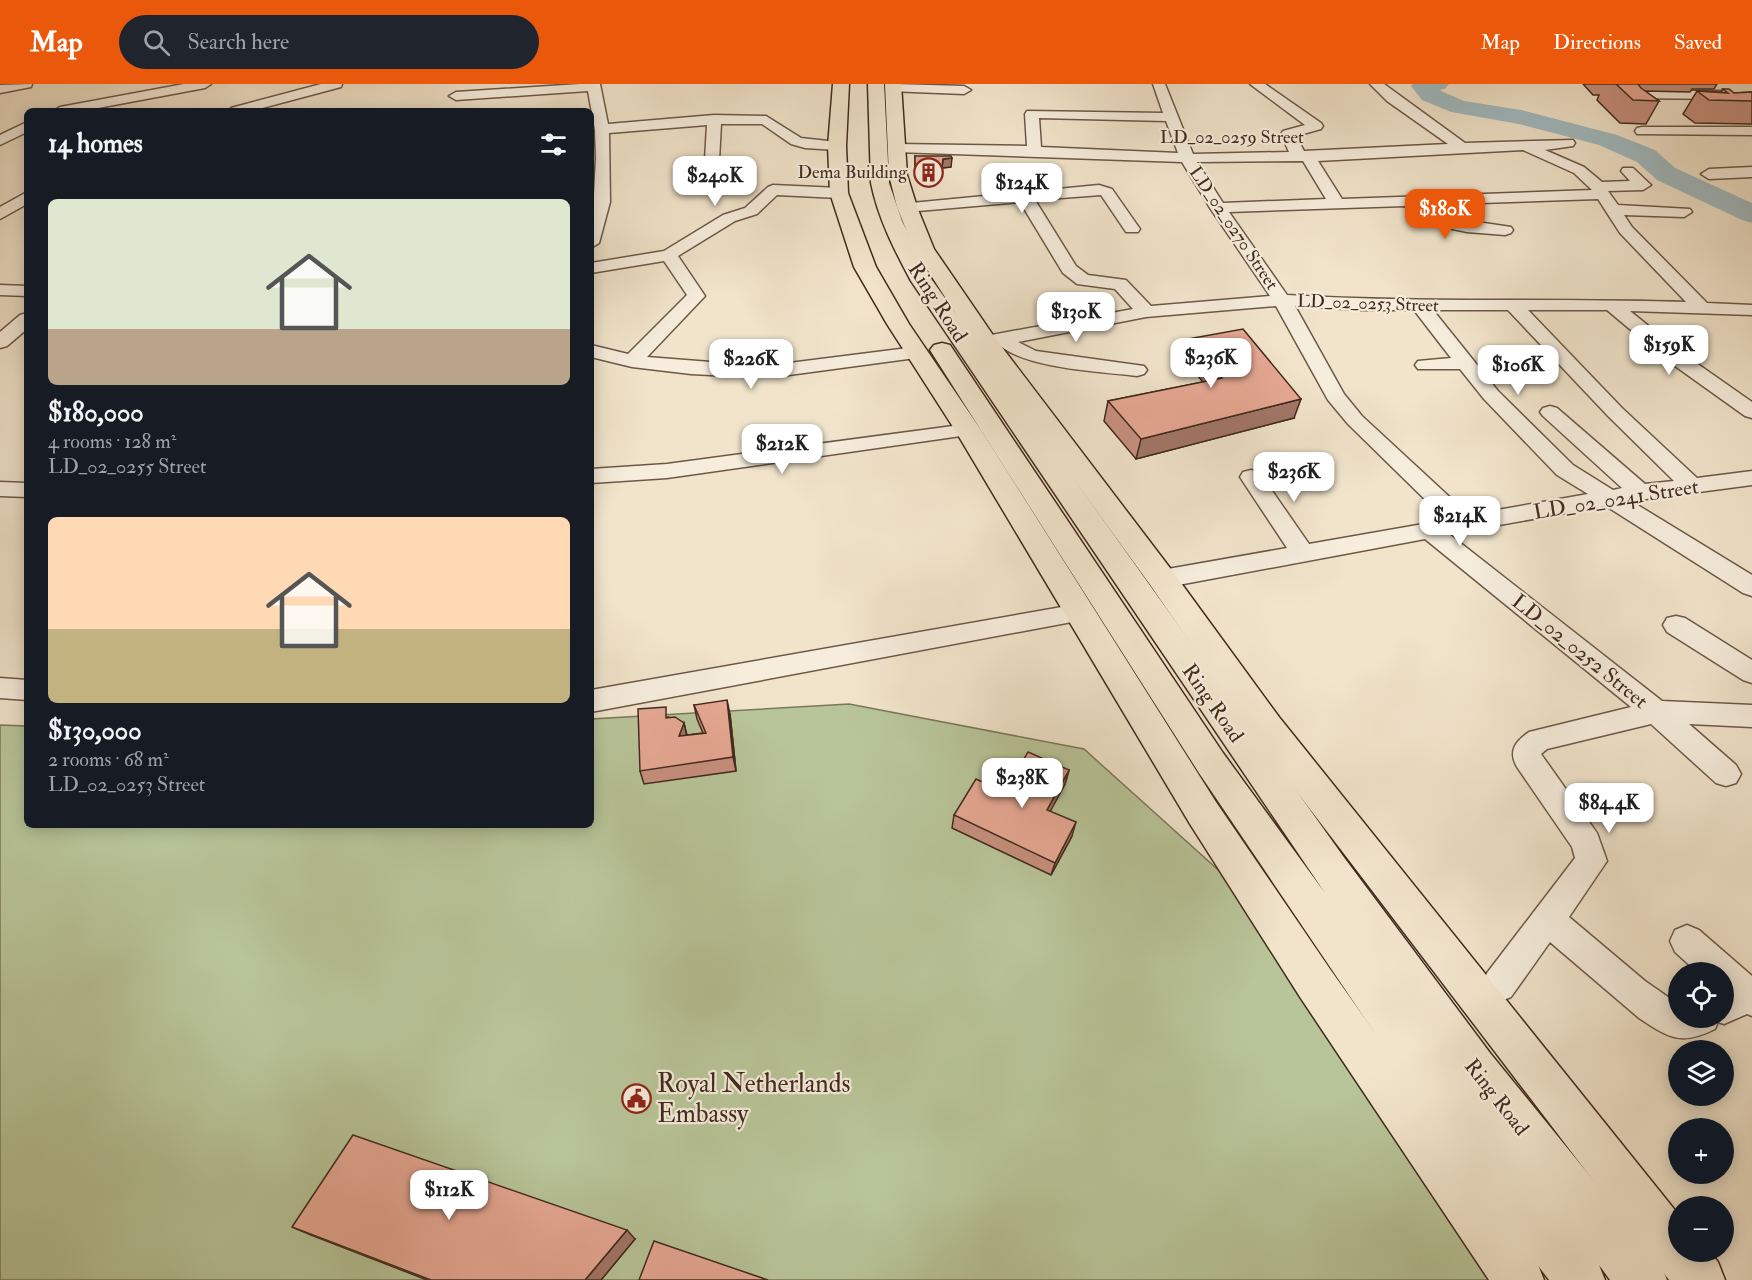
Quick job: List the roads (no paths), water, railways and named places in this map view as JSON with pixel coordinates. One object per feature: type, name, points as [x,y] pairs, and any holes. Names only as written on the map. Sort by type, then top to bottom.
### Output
[{"type":"main road","points":[[841,84],[837,146],[839,193],[865,267],[916,353],[968,430],[1203,813],[1315,983],[1520,1280]]},
{"type":"main road","name":"Ring Road","points":[[860,84],[861,198],[878,248],[909,301],[1210,763],[1487,1159],[1580,1280]]},
{"type":"main road","points":[[888,85],[897,148],[898,175],[907,207],[924,249],[995,341],[1288,755],[1700,1280]]},
{"type":"main road","name":"Ring Road","points":[[888,85],[880,183],[892,228],[922,280],[1329,868],[1474,1069],[1642,1280]]},
{"type":"street","points":[[0,89],[26,84]]},
{"type":"street","points":[[76,108],[205,84]]},
{"type":"street","name":"LD_02_0270 Street","points":[[1159,84],[1187,159],[1282,300],[1335,396],[1355,420],[1465,525]]},
{"type":"street","points":[[1256,84],[1316,126],[1288,134],[1336,204]]},
{"type":"street","points":[[1376,84],[1392,98],[1462,147]]},
{"type":"street","points":[[1621,84],[1646,110]]},
{"type":"street","points":[[1632,95],[1746,96],[1729,84]]},
{"type":"street","points":[[321,100],[332,85]]},
{"type":"street","points":[[247,108],[332,85]]},
{"type":"street","points":[[888,85],[964,90]]},
{"type":"street","points":[[455,108],[458,90],[594,86],[602,129],[597,172],[600,224],[594,237]]},
{"type":"street","points":[[1034,151],[1032,114],[1113,111],[1171,117]]},
{"type":"street","points":[[602,129],[743,118],[766,120],[796,141],[813,145],[837,146]]},
{"type":"street","points":[[712,160],[714,119]]},
{"type":"street","points":[[0,141],[24,128]]},
{"type":"street","points":[[1642,131],[1752,131]]},
{"type":"street","name":"LD_02_0259 Street","points":[[897,148],[1034,151],[1187,159],[1568,143]]},
{"type":"street","points":[[1523,146],[1579,171],[1600,190],[1626,230],[1703,309]]},
{"type":"street","points":[[1218,208],[1410,202],[1600,190],[1643,185],[1629,171]]},
{"type":"street","points":[[1709,174],[1752,172]]},
{"type":"street","points":[[594,268],[669,255],[729,218],[751,211],[773,190],[839,193]]},
{"type":"street","points":[[907,207],[1103,190],[1107,192],[1132,229]]},
{"type":"street","points":[[1025,196],[1076,277],[1120,284],[1146,312]]},
{"type":"street","points":[[0,199],[23,198]]},
{"type":"street","points":[[0,214],[23,198]]},
{"type":"street","points":[[1410,202],[1425,219],[1467,227],[1505,230]]},
{"type":"street","points":[[1614,210],[1684,212]]},
{"type":"street","points":[[632,361],[696,296],[669,255]]},
{"type":"street","points":[[0,290],[24,291]]},
{"type":"street","name":"LD_02_0253 Street","points":[[995,341],[1146,312],[1282,300],[1420,306],[1611,305],[1752,310]]},
{"type":"street","points":[[1514,305],[1582,379],[1692,486]]},
{"type":"street","points":[[1611,305],[1676,357],[1752,412]]},
{"type":"street","points":[[1420,306],[1491,395],[1565,470],[1752,587]]},
{"type":"street","points":[[0,342],[24,322]]},
{"type":"street","points":[[995,341],[1034,356],[1137,370]]},
{"type":"street","points":[[594,352],[632,361],[691,368],[750,371],[789,369],[916,353]]},
{"type":"street","points":[[1425,365],[1464,363]]},
{"type":"street","points":[[1550,412],[1640,492]]},
{"type":"street","points":[[594,476],[666,471],[968,430]]},
{"type":"street","points":[[1251,477],[1303,553]]},
{"type":"street","name":"LD_02_0241 Street","points":[[1162,579],[1431,532],[1640,492],[1752,478]]},
{"type":"street","points":[[0,489],[24,490]]},
{"type":"street","name":"LD_02_0252 Street","points":[[1431,532],[1656,712],[1726,774]]},
{"type":"street","points":[[594,701],[1079,613]]},
{"type":"street","points":[[1676,625],[1752,673]]},
{"type":"street","points":[[0,688],[24,690]]},
{"type":"street","points":[[1499,984],[1591,861],[1586,842],[1527,759],[1527,749],[1539,740],[1656,712],[1752,716]]},
{"type":"street","points":[[1548,919],[1641,998],[1668,1017]]},
{"type":"street","points":[[1687,941],[1707,962]]},
{"type":"waterway","points":[[1437,84],[1423,86],[1430,95],[1459,107],[1521,117],[1608,140],[1646,156],[1666,174],[1752,214]]},
{"type":"place","name":"Dema Building","points":[[928,172]]},
{"type":"place","name":"Royal Netherlands Embassy","points":[[636,1098]]}]
